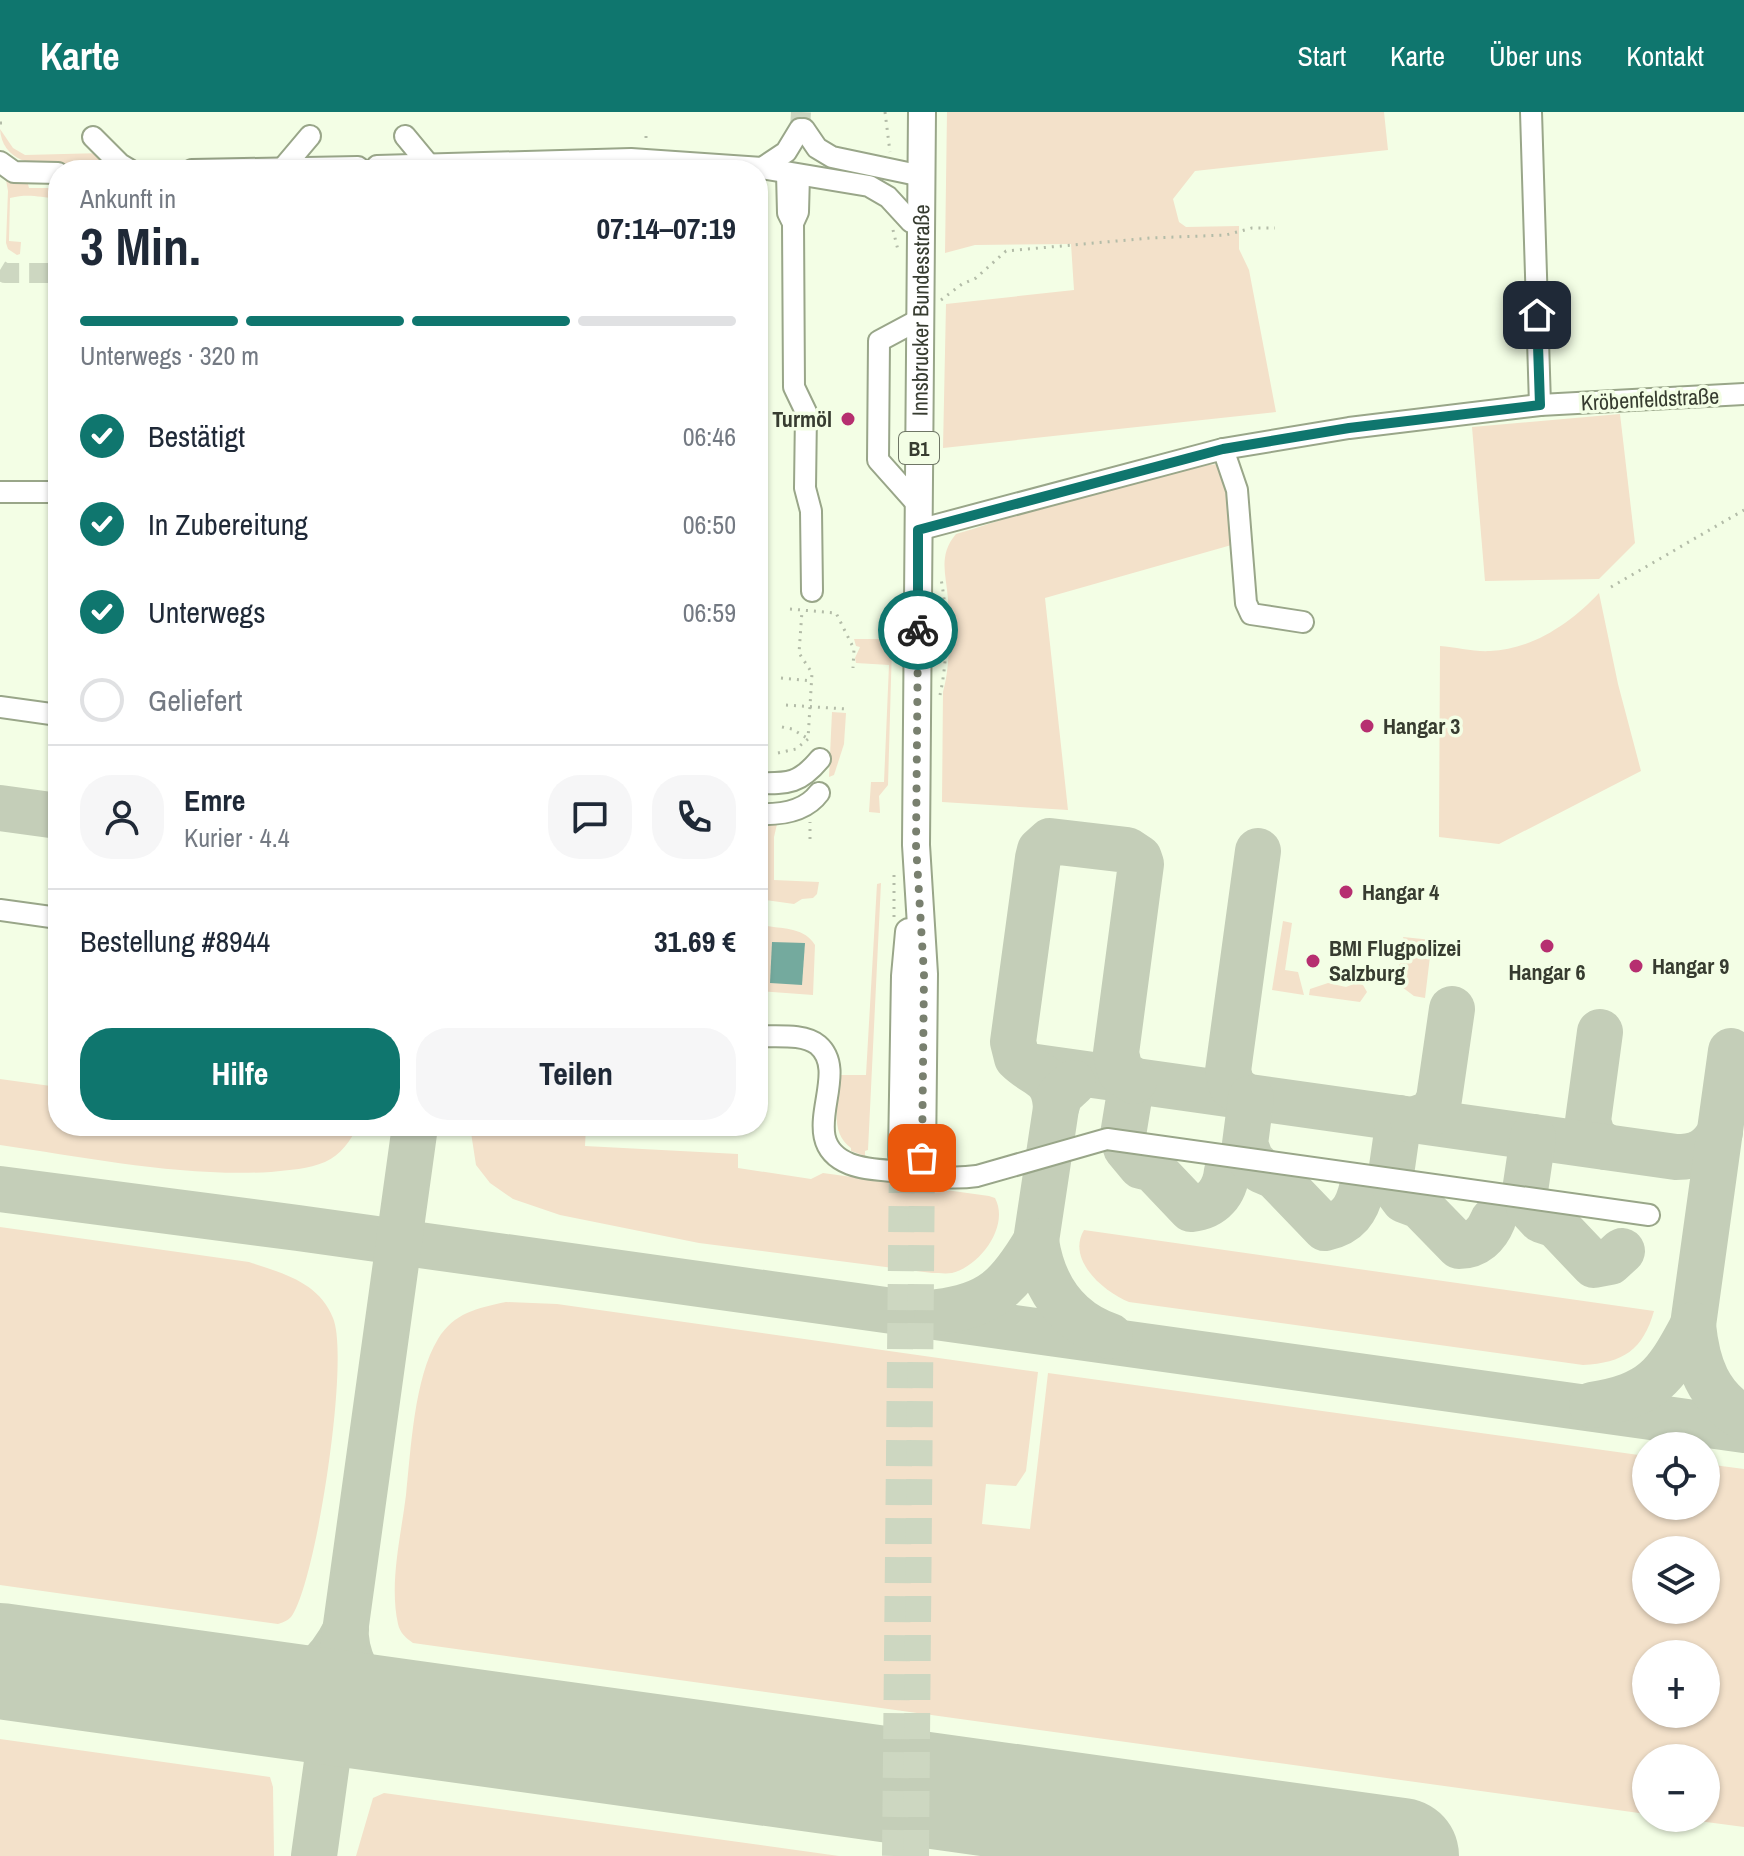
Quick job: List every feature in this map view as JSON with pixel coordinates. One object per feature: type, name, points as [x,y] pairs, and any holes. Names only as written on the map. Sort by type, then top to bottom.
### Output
[{"type":"main road","name":"Innsbrucker Bundesstraße","points":[[912,1157],[913,1085],[924,974],[916,845],[922,318],[917,230],[922,176],[922,113]]},
{"type":"street","points":[[1531,112],[1540,405]]},
{"type":"street","points":[[768,164],[786,152],[802,129],[817,148],[832,157],[922,176]]},
{"type":"street","points":[[290,160],[310,136]]},
{"type":"street","points":[[405,136],[425,160]]},
{"type":"street","points":[[93,137],[119,160]]},
{"type":"street","points":[[597,160],[646,160]]},
{"type":"street","points":[[0,162],[14,172],[48,173]]},
{"type":"street","points":[[768,169],[869,186],[888,197],[917,230]]},
{"type":"street","points":[[793,174],[788,213],[793,223],[794,387],[806,412],[805,488],[811,511],[812,591]]},
{"type":"street","points":[[918,517],[878,460],[879,341],[922,318]]},
{"type":"street","name":"Kröbenfeldstraße","points":[[918,517],[1223,449],[1349,428],[1540,405],[1744,394]]},
{"type":"street","points":[[1223,449],[1237,490],[1246,603],[1251,614],[1303,622]]},
{"type":"street","points":[[0,492],[48,492]]},
{"type":"street","points":[[0,707],[48,714]]},
{"type":"street","points":[[768,783],[784,784],[796,780],[808,773],[820,759]]},
{"type":"street","points":[[768,814],[811,804],[819,793]]},
{"type":"street","points":[[0,910],[48,917]]},
{"type":"street","points":[[768,1037],[804,1039],[820,1047],[828,1062],[823,1126],[825,1143],[836,1157],[851,1165],[956,1179],[977,1176],[1107,1139],[1649,1215]]},
{"type":"path","points":[[885,112],[890,152]]},
{"type":"path","points":[[941,300],[976,278],[1006,251],[1150,238],[1226,235],[1252,228],[1275,228]]},
{"type":"path","points":[[1611,587],[1744,510]]},
{"type":"path","points":[[790,609],[836,613],[854,649],[853,668]]},
{"type":"path","points":[[778,753],[796,749],[806,742],[812,673],[799,653],[802,611]]},
{"type":"path","points":[[781,678],[812,681]]},
{"type":"path","points":[[786,705],[846,709]]},
{"type":"path","points":[[894,859],[894,920]]},
{"type":"shaded area","points":[[947,112],[1384,112],[1388,150],[1195,171],[1173,199],[1179,222],[1186,227],[1239,226],[1239,249],[1249,270],[1276,412],[943,448],[946,304],[1074,290],[1071,244],[975,245],[945,253]]},
{"type":"shaded area","points":[[0,129],[13,148],[25,155],[103,153],[107,160],[48,160],[48,165],[43,165],[27,162],[4,145]]},
{"type":"shaded area","points":[[6,180],[28,184],[29,188],[48,188],[48,197],[10,198],[9,241],[21,242],[20,254],[17,255],[8,249],[6,243]]},
{"type":"shaded area","points":[[1620,414],[1635,543],[1599,579],[1485,581],[1472,427]]},
{"type":"shaded area","points":[[1218,464],[1227,476],[1235,544],[1045,598],[1068,810],[942,802],[943,692],[949,646],[944,565],[950,542],[956,534],[1152,475]]},
{"type":"shaded area","points":[[1599,593],[1618,684],[1641,771],[1499,844],[1439,837],[1440,646],[1484,651],[1521,646],[1564,624]]},
{"type":"shaded area","points":[[854,639],[883,639],[892,645],[888,785],[879,796],[880,813],[869,812],[871,782],[884,782],[889,665],[856,663],[860,647],[856,646]]},
{"type":"shaded area","points":[[832,712],[846,713],[844,744],[834,775],[829,777]]},
{"type":"shaded area","points":[[768,820],[778,820],[774,837],[774,880],[819,882],[813,898],[794,904],[768,900]]},
{"type":"shaded area","points":[[881,883],[868,1150],[865,1156],[851,1151],[844,1141],[839,1133],[837,1114],[841,1075],[866,1075],[877,884]]},
{"type":"shaded area","points":[[1283,921],[1292,923],[1285,970],[1298,972],[1304,995],[1272,990]]},
{"type":"shaded area","points":[[768,926],[800,932],[815,945],[813,995],[768,992]]},
{"type":"shaded area","points":[[1403,937],[1432,940],[1425,998],[1414,996],[1402,987],[1404,976],[1399,965],[1406,952]]},
{"type":"shaded area","points":[[1328,983],[1346,987],[1356,983],[1363,985],[1367,992],[1360,1002],[1309,995],[1310,989]]},
{"type":"shaded area","points":[[0,1079],[48,1086],[48,1136],[352,1136],[336,1156],[325,1162],[306,1168],[237,1173],[135,1165],[0,1145]]},
{"type":"shaded area","points":[[472,1136],[586,1136],[585,1146],[738,1154],[738,1168],[811,1179],[823,1173],[989,1196],[995,1198],[999,1221],[990,1243],[973,1262],[950,1273],[932,1273],[699,1243],[560,1215],[513,1199],[490,1183],[476,1165]]},
{"type":"shaded area","points":[[0,1227],[249,1262],[309,1287],[327,1306],[333,1318],[337,1341],[334,1419],[312,1557],[302,1592],[289,1619],[278,1624],[0,1585]]},
{"type":"shaded area","points":[[1084,1230],[1654,1311],[1644,1336],[1629,1352],[1609,1361],[1583,1365],[1129,1302],[1109,1291],[1090,1274],[1080,1252]]},
{"type":"shaded area","points":[[506,1302],[557,1304],[1038,1372],[1026,1471],[1016,1486],[986,1484],[982,1524],[1030,1529],[1048,1373],[1632,1454],[1632,1520],[1720,1520],[1720,1466],[1744,1469],[1744,1827],[1720,1824],[1720,1744],[1632,1744],[1632,1812],[413,1643],[399,1627],[395,1592],[419,1394],[430,1355],[444,1330],[459,1317],[476,1309]]},
{"type":"shaded area","points":[[0,1739],[270,1777],[273,1787],[274,1856],[0,1856]]},
{"type":"shaded area","points":[[384,1793],[839,1856],[356,1856],[373,1798]]},
{"type":"water","points":[[772,942],[805,943],[802,985],[770,983]]},
{"type":"taxiway","points":[[0,808],[48,815]]},
{"type":"taxiway","points":[[1056,1108],[1052,1088],[1043,1077],[1017,1058],[1013,1042],[1038,858],[1040,850],[1050,841],[1127,850],[1139,858],[1141,864],[1116,1053],[1120,1071],[1134,1081]]},
{"type":"taxiway","points":[[1246,1097],[1232,1086],[1228,1071],[1258,851]]},
{"type":"taxiway","points":[[1413,1120],[1432,1113],[1439,1099],[1452,1009]]},
{"type":"taxiway","points":[[1600,1032],[1588,1121],[1593,1138],[1606,1147]]},
{"type":"taxiway","points":[[1693,1325],[1731,1051]]},
{"type":"taxiway","points":[[1029,1066],[1676,1157],[1702,1152],[1720,1132]]},
{"type":"taxiway","points":[[1132,1080],[1123,1135],[1126,1148],[1141,1166],[1153,1169],[1191,1209],[1212,1202],[1224,1186],[1227,1171]]},
{"type":"taxiway","points":[[1036,1241],[1056,1108],[1060,1095],[1073,1083]]},
{"type":"taxiway","points":[[1251,1098],[1245,1144],[1251,1160],[1261,1170],[1275,1176],[1325,1228],[1340,1223],[1350,1214],[1362,1188]]},
{"type":"taxiway","points":[[1399,1118],[1391,1174],[1395,1188],[1404,1200],[1420,1206],[1459,1246],[1480,1239],[1493,1220]]},
{"type":"taxiway","points":[[314,1856],[414,1136]]},
{"type":"taxiway","points":[[1533,1137],[1525,1191],[1529,1207],[1541,1220],[1556,1225],[1594,1265],[1610,1262],[1622,1251]]},
{"type":"taxiway","points":[[0,1189],[1744,1430]]},
{"type":"taxiway","points":[[937,1312],[971,1305],[997,1291],[1017,1270],[1036,1241],[1044,1273],[1059,1300],[1081,1321],[1110,1336]]},
{"type":"taxiway","points":[[1592,1405],[1629,1396],[1654,1381],[1665,1371],[1693,1325],[1706,1379],[1721,1400],[1744,1418]]},
{"type":"taxiway","points":[[262,1697],[312,1673],[331,1654],[346,1629]]},
{"type":"taxiway","points":[[346,1637],[355,1670],[376,1698],[394,1712],[419,1719]]},
{"type":"runway","points":[[0,1661],[1401,1856]]},
{"type":"tunnel","points":[[800,129],[801,112]]},
{"type":"tunnel","points":[[0,270],[5,273],[48,273]]},
{"type":"tunnel","points":[[895,1856],[902,1155]]},
{"type":"tunnel","points":[[916,1856],[922,1158]]},
{"type":"way so far","points":[[918,630],[916,845],[924,974],[922,1158]]},
{"type":"place","name":"Turmöl","points":[[848,419]]},
{"type":"place","name":"Hangar 3","points":[[1367,726]]},
{"type":"place","name":"Hangar 4","points":[[1346,892]]},
{"type":"place","name":"Hangar 6","points":[[1547,946]]},
{"type":"place","name":"BMI Flugpolizei Salzburg","points":[[1313,961]]},
{"type":"place","name":"Hangar 9","points":[[1636,966]]},
{"type":"route","points":[[918,630],[918,530],[1223,449],[1349,428],[1540,405],[1537,315]]}]
